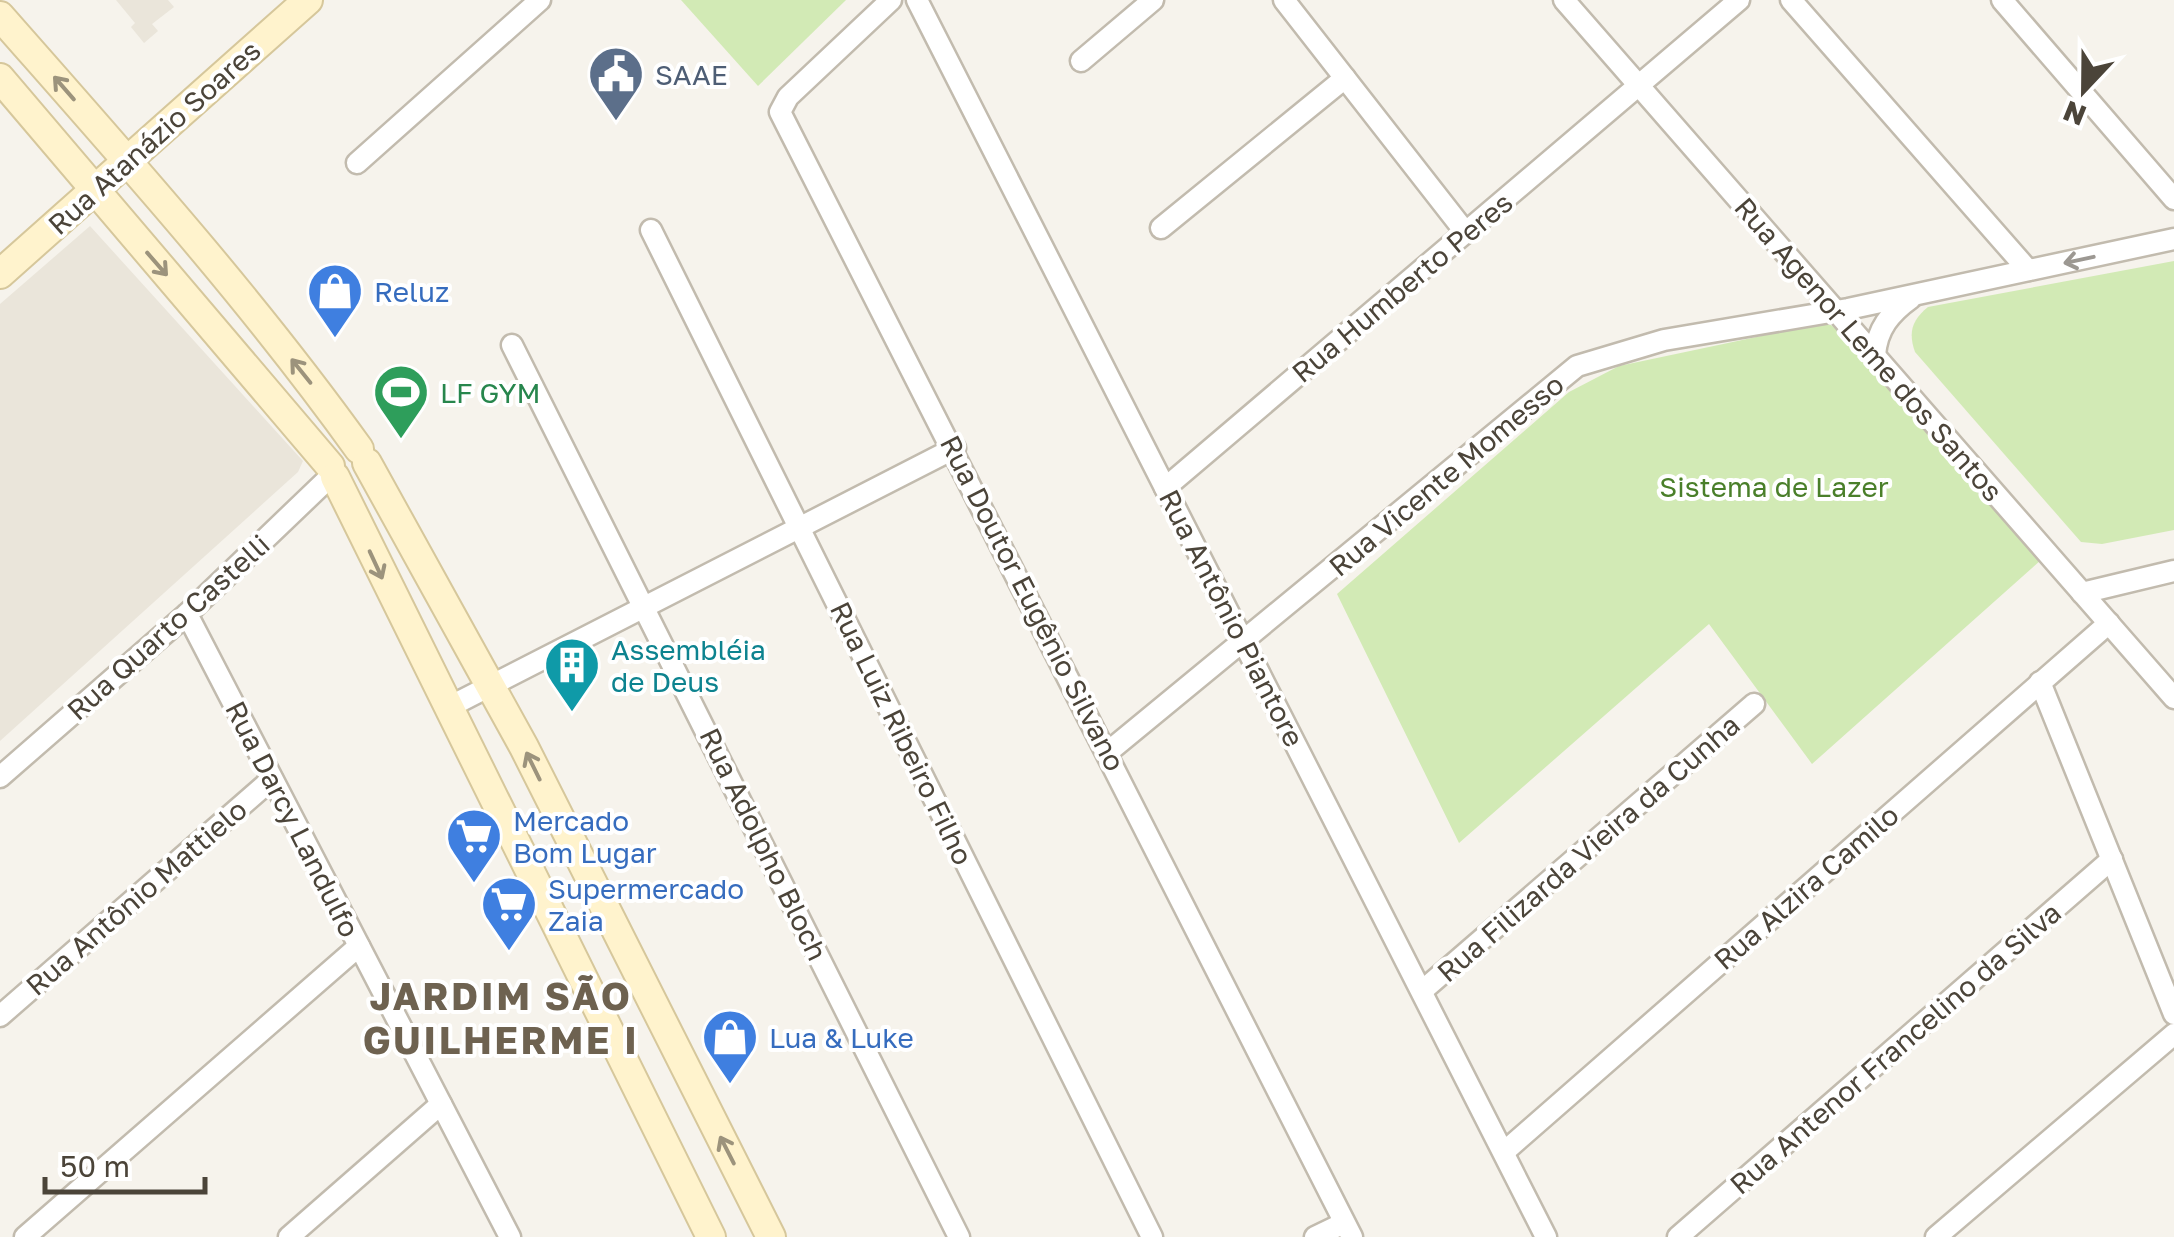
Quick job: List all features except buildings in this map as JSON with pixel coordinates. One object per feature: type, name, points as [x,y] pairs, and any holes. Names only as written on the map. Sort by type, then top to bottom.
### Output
[{"type":"main road","name":"Rua Atanázio Soares","points":[[0,274],[308,0]]},
{"type":"main road","points":[[0,16],[127,161],[312,384],[363,456],[490,683],[771,1237]]},
{"type":"main road","points":[[0,78],[333,472],[345,482],[357,481],[363,456]]},
{"type":"main road","points":[[333,472],[712,1237]]},
{"type":"street","points":[[357,163],[540,0]]},
{"type":"street","name":"Rua Doutor Eugênio Silvano","points":[[892,0],[788,97],[780,112],[955,448],[1348,1230]]},
{"type":"street","name":"Rua Antônio Piantore","points":[[916,0],[1546,1237]]},
{"type":"street","points":[[1081,61],[1153,0]]},
{"type":"street","points":[[1284,0],[1466,233]]},
{"type":"street","name":"Rua Agenor Leme dos Santos","points":[[1564,0],[2174,698]]},
{"type":"street","name":"Rua Humberto Peres","points":[[1166,488],[1739,0]]},
{"type":"street","points":[[1792,0],[2028,270]]},
{"type":"street","points":[[2002,0],[2174,199]]},
{"type":"street","points":[[1160,228],[1344,78]]},
{"type":"street","name":"Rua Luiz Ribeiro Filho","points":[[651,230],[1152,1237]]},
{"type":"street","name":"Rua Vicente Momesso","points":[[1108,752],[1577,366],[1664,340],[1836,311],[2174,240]]},
{"type":"street","points":[[1874,355],[1876,336],[1886,320],[1916,294]]},
{"type":"street","name":"Rua Adolpho Bloch","points":[[512,345],[958,1237]]},
{"type":"street","points":[[447,708],[955,448]]},
{"type":"street","name":"Rua Quarto Castelli","points":[[0,777],[187,614],[333,472]]},
{"type":"street","points":[[2082,593],[2174,571]]},
{"type":"street","points":[[2113,628],[2114,608],[2136,580]]},
{"type":"street","name":"Rua Darcy Landulfo","points":[[187,614],[510,1237]]},
{"type":"street","name":"Rua Alzira Camilo","points":[[1504,1152],[2040,682],[2113,628]]},
{"type":"street","points":[[2040,682],[2174,1014]]},
{"type":"street","name":"Rua Filizarda Vieira da Cunha","points":[[1422,991],[1754,704]]},
{"type":"street","name":"Rua Antônio Mattielo","points":[[0,1016],[272,779]]},
{"type":"street","name":"Rua Antenor Francelino da Silva","points":[[1678,1237],[2112,859]]},
{"type":"street","points":[[25,1237],[359,946]]},
{"type":"street","points":[[1936,1237],[2174,1034]]},
{"type":"street","points":[[289,1237],[441,1104]]},
{"type":"street","points":[[1316,1237],[1348,1230]]},
{"type":"shaded area","points":[[116,0],[168,0],[174,7],[152,24],[158,31],[144,43],[131,27],[135,23]]},
{"type":"shaded area","points":[[90,226],[303,461],[298,472],[0,741],[0,304]]},
{"type":"green space","points":[[681,0],[846,0],[758,86]]},
{"type":"green space","points":[[2174,261],[2174,530],[2102,544],[2081,542],[1915,352],[1913,327],[1928,307]]},
{"type":"green space","name":"Sistema de Lazer","points":[[1827,322],[2041,560],[1812,764],[1709,624],[1459,843],[1337,594],[1569,392],[1619,366]]},
{"type":"place","name":"SAAE","points":[[616,123]]},
{"type":"place","name":"Reluz","points":[[335,340]]},
{"type":"place","name":"LF GYM","points":[[401,441]]},
{"type":"place","name":"Assembléia de Deus","points":[[572,714]]},
{"type":"place","name":"Mercado Bom Lugar","points":[[474,885]]},
{"type":"place","name":"Supermercado Zaia","points":[[509,953]]},
{"type":"place","name":"Lua & Luke","points":[[730,1086]]},
{"type":"district","name":"JARDIM SÃO GUILHERME I","points":[[501,1017]]}]
